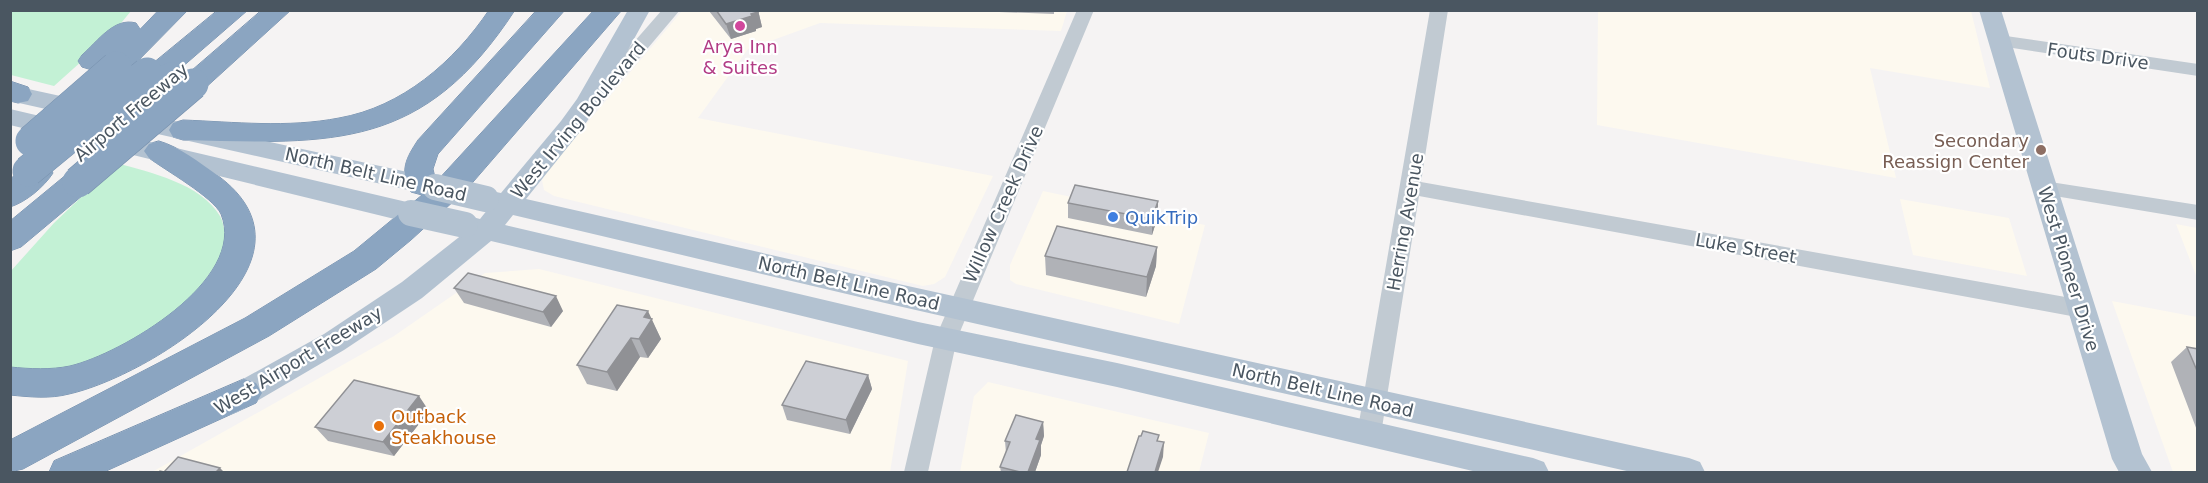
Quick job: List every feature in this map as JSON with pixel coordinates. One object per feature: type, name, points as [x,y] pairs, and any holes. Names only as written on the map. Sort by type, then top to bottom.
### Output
[{"type":"highway","points":[[144,73],[134,20],[148,10]]},
{"type":"highway","points":[[10,213],[31,178],[144,73],[175,10]]},
{"type":"highway","name":"Airport Freeway","points":[[144,73],[207,10]]},
{"type":"highway","points":[[10,239],[31,178],[144,73],[223,10]]},
{"type":"highway","points":[[10,256],[31,178],[144,73],[235,10]]},
{"type":"highway","points":[[10,131],[144,73],[278,10]]},
{"type":"highway","points":[[251,23],[284,10]]},
{"type":"highway","points":[[183,130],[309,131],[341,128],[374,118],[404,105],[431,89],[455,69],[476,48],[502,10]]},
{"type":"highway","points":[[429,186],[417,173],[418,162],[428,147],[552,10]]},
{"type":"highway","points":[[10,458],[257,327],[365,260],[400,232],[456,181],[609,10]]},
{"type":"highway","points":[[10,381],[38,383],[70,380],[103,370],[134,356],[166,337],[199,310],[221,284],[235,259],[240,236],[237,217],[229,201],[159,151]]},
{"type":"highway","points":[[67,472],[244,393]]},
{"type":"main road","points":[[570,127],[587,102],[639,10]]},
{"type":"main road","name":"West Pioneer Drive","points":[[1990,10],[2129,468]]},
{"type":"main road","name":"North Belt Line Road","points":[[12,98],[183,130],[957,308],[1689,472]]},
{"type":"main road","name":"North Belt Line Road","points":[[12,98],[159,151],[411,213],[575,249],[946,339],[1128,378],[1533,472]]},
{"type":"main road","name":"West Irving Boulevard","points":[[475,227],[496,201],[570,127]]},
{"type":"main road","name":"West Airport Freeway","points":[[99,472],[328,346],[404,296],[475,227]]},
{"type":"street","name":"West Irving Boulevard","points":[[570,127],[672,10]]},
{"type":"street","name":"Willow Creek Drive","points":[[916,472],[946,339],[957,308],[1086,10]]},
{"type":"street","name":"Herring Avenue","points":[[1369,434],[1439,10]]},
{"type":"street","name":"Fouts Drive","points":[[1999,41],[2198,70]]},
{"type":"street","name":"Luke Street","points":[[1411,187],[2082,309]]},
{"type":"street","points":[[2044,188],[2198,213]]},
{"type":"shaded area","points":[[682,11],[1067,11],[1061,31],[820,23],[748,49],[698,118],[993,176],[945,277],[934,284],[923,286],[554,196],[544,190],[542,180],[548,169]]},
{"type":"shaded area","points":[[1598,11],[1971,11],[1990,88],[1870,68],[1896,178],[1597,125]]},
{"type":"shaded area","points":[[1043,191],[1205,225],[1179,324],[1016,284],[1010,280],[1010,265]]},
{"type":"shaded area","points":[[1900,199],[2009,218],[2027,276],[1913,255]]},
{"type":"shaded area","points":[[2176,224],[2197,228],[2197,278]]},
{"type":"shaded area","points":[[539,269],[908,361],[890,472],[152,472],[394,336],[485,273]]},
{"type":"shaded area","points":[[2112,301],[2197,317],[2197,472],[2173,472]]},
{"type":"shaded area","points":[[988,382],[1209,433],[1199,472],[960,472],[974,396]]},
{"type":"green space","points":[[10,11],[131,11],[112,34],[54,86],[11,75]]},
{"type":"green space","points":[[117,163],[159,175],[188,187],[200,195],[220,216],[227,249],[179,317],[73,372],[11,371],[10,272],[54,223]]},
{"type":"building","points":[[716,10],[757,10],[758,12],[726,24]]},
{"type":"building","points":[[1075,185],[1158,201],[1152,219],[1068,203]]},
{"type":"building","points":[[1057,226],[1157,247],[1147,277],[1045,256]]},
{"type":"building","points":[[468,273],[556,296],[543,312],[454,288]]},
{"type":"building","points":[[617,305],[648,311],[644,317],[652,319],[639,339],[631,338],[607,372],[577,365]]},
{"type":"building","points":[[2187,347],[2198,349],[2198,373]]},
{"type":"building","points":[[806,361],[868,375],[846,420],[782,405]]},
{"type":"building","points":[[354,380],[419,396],[383,442],[315,427]]},
{"type":"building","points":[[1016,415],[1043,422],[1036,439],[1040,440],[1028,472],[1000,467],[1010,442],[1005,441]]},
{"type":"building","points":[[1143,431],[1159,435],[1157,441],[1164,442],[1155,472],[1127,472],[1139,436]]},
{"type":"building","points":[[178,457],[220,468],[216,472],[164,472]]},
{"type":"place","name":"Arya Inn & Suites","points":[[740,26]]},
{"type":"place","name":"Secondary Reassign Center","points":[[2041,150]]},
{"type":"place","name":"QuikTrip","points":[[1113,217]]},
{"type":"place","name":"Outback Steakhouse","points":[[379,426]]}]
